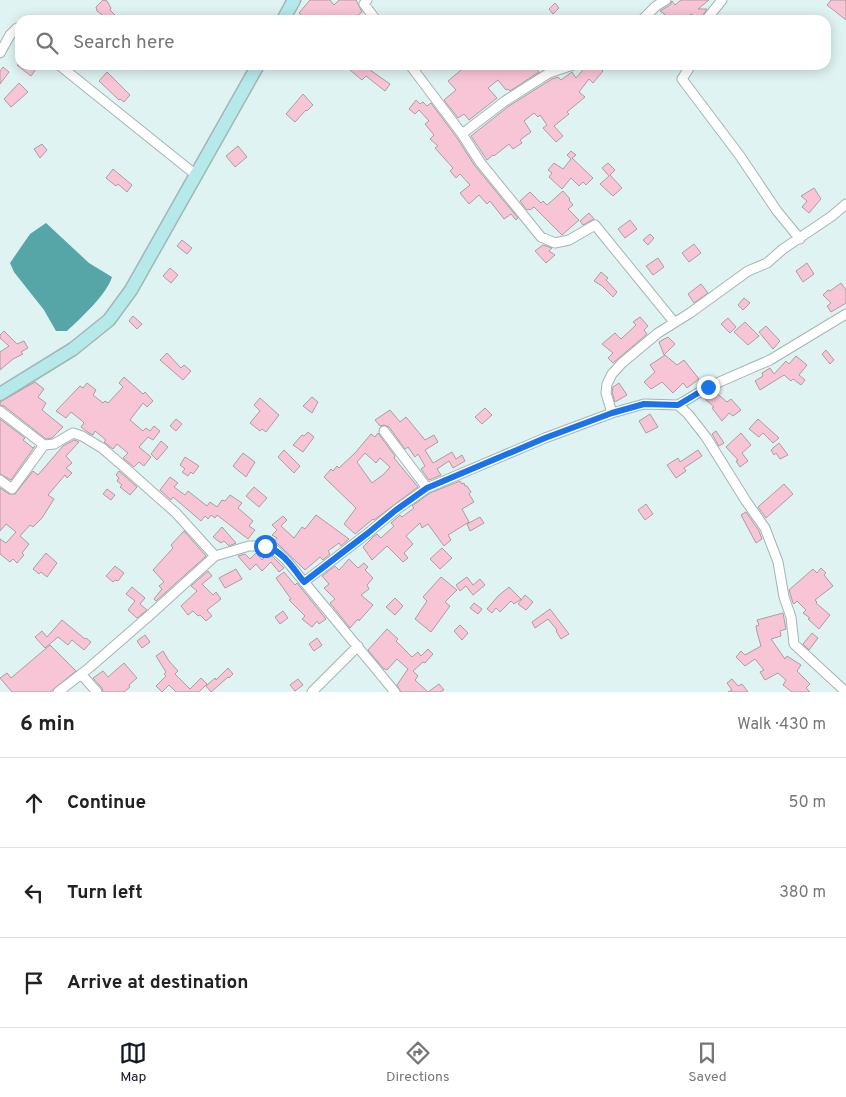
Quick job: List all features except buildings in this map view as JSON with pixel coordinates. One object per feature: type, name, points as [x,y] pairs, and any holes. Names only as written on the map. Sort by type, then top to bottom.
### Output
[{"type":"street","points":[[286,15],[294,0]]},
{"type":"street","points":[[367,0],[364,4],[372,15]]},
{"type":"street","points":[[647,15],[666,0]]},
{"type":"street","points":[[710,15],[722,0]]},
{"type":"street","points":[[0,53],[15,30]]},
{"type":"street","points":[[65,70],[196,175]]},
{"type":"street","points":[[0,394],[73,349],[109,320],[131,290],[255,70]]},
{"type":"street","points":[[414,70],[462,134],[480,162],[541,237],[555,243],[569,240],[595,226],[674,322]]},
{"type":"street","points":[[462,134],[505,101],[549,73],[558,70]]},
{"type":"street","points":[[688,70],[682,79],[740,156],[777,211],[800,239]]},
{"type":"street","points":[[612,413],[606,393],[607,384],[612,374],[622,363],[674,322],[690,313],[748,271],[767,263],[782,249],[800,239],[846,204]]},
{"type":"street","points":[[304,582],[427,488],[545,438],[612,413],[644,404],[678,405],[708,387],[770,360],[846,314]]},
{"type":"street","points":[[678,405],[688,414],[706,437],[746,502],[765,528],[778,562],[784,597],[791,617],[794,644],[846,692]]},
{"type":"street","points":[[0,411],[44,445],[54,444],[73,433],[102,448],[176,513],[215,556]]},
{"type":"street","points":[[384,431],[427,488]]},
{"type":"street","points":[[0,480],[12,489],[44,445]]},
{"type":"street","points":[[58,692],[150,615],[215,556],[249,546],[265,546],[274,549],[286,560],[395,692]]},
{"type":"street","points":[[312,692],[358,646]]},
{"type":"street","points":[[81,674],[97,692]]},
{"type":"water","points":[[46,223],[89,263],[112,277],[105,291],[67,331],[56,331],[44,310],[14,272],[10,263],[30,234]]},
{"type":"route","points":[[265,546],[274,549],[286,560],[304,582],[427,488],[545,438],[612,413],[644,404],[678,405],[708,387]]}]
